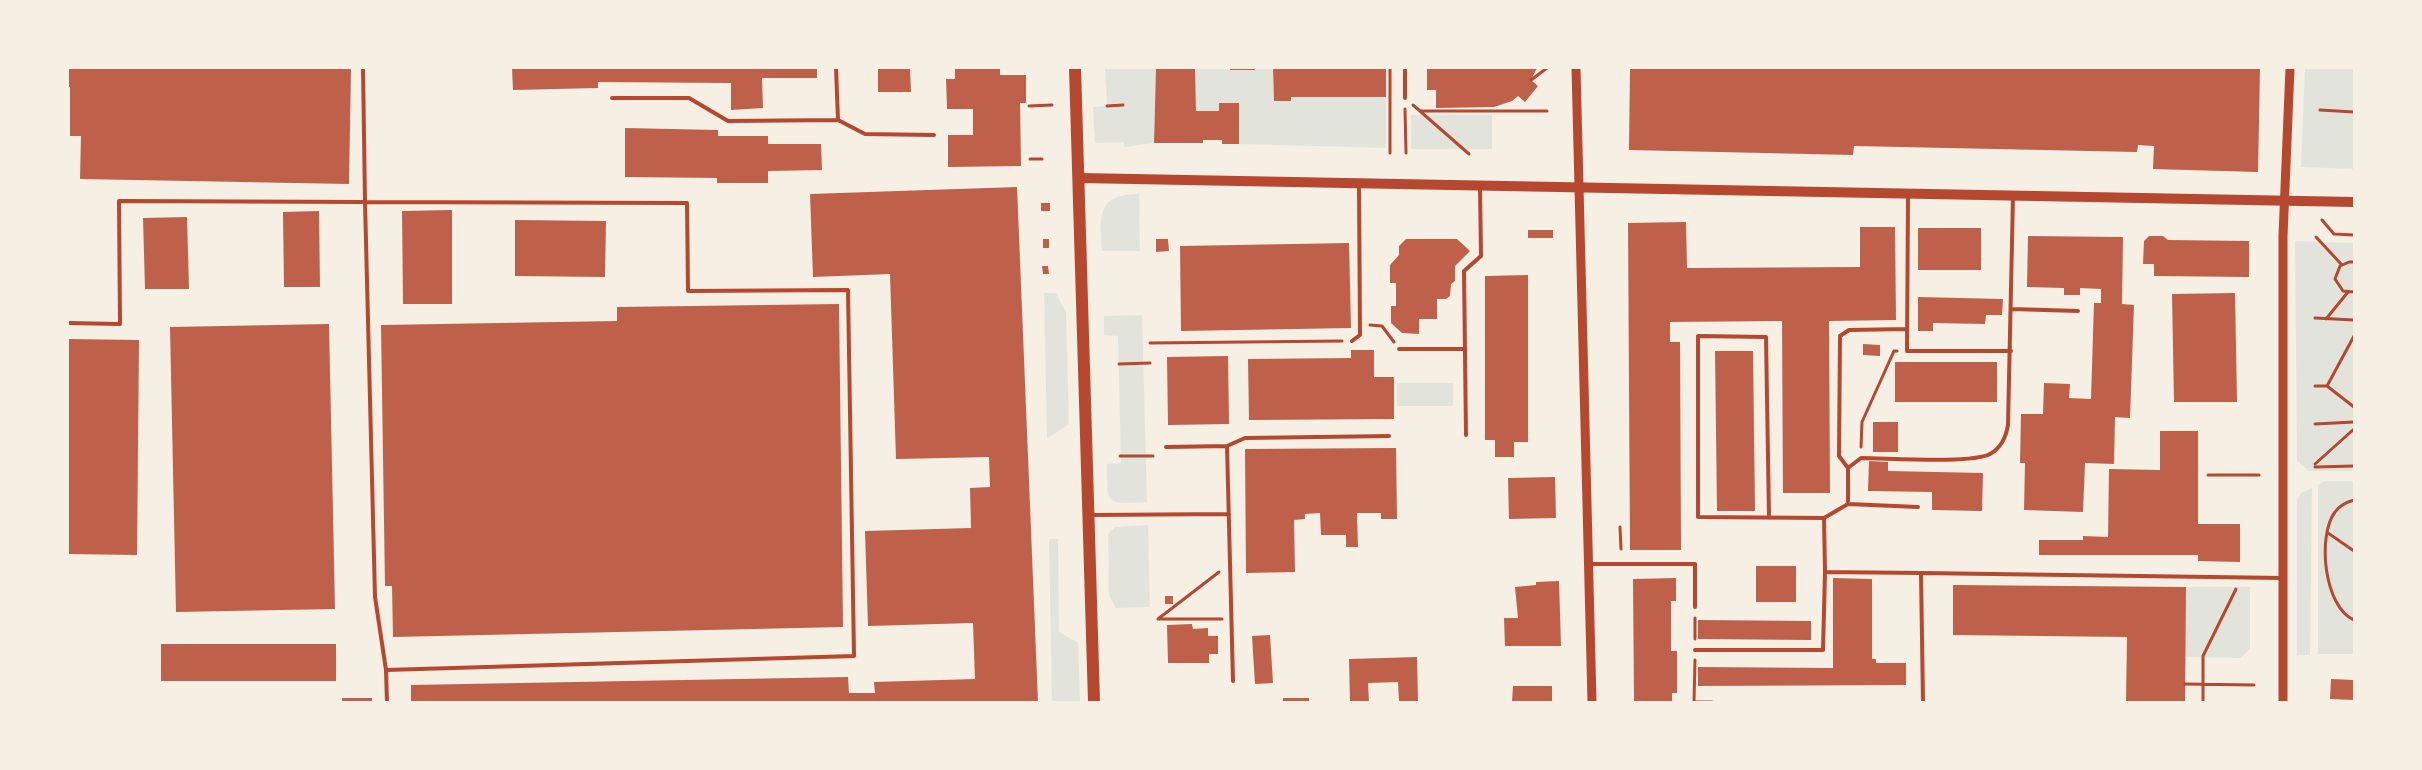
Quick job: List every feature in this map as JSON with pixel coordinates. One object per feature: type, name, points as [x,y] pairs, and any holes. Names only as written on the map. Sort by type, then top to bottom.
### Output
[{"type":"main road","points":[[1075,68],[1080,178],[1094,702]]},
{"type":"main road","points":[[1080,178],[2354,202]]},
{"type":"street","points":[[1576,68],[1592,702]]},
{"type":"street","points":[[2283,702],[2283,236],[2290,68]]},
{"type":"lane","points":[[363,68],[375,597],[386,670],[387,702]]},
{"type":"lane","points":[[836,68],[838,120]]},
{"type":"lane","points":[[1405,68],[1405,98]]},
{"type":"lane","points":[[612,98],[689,98],[728,121],[838,120],[865,134],[934,135]]},
{"type":"lane","points":[[1352,341],[1360,335],[1358,183]]},
{"type":"lane","points":[[1466,435],[1464,271],[1481,256],[1480,185]]},
{"type":"lane","points":[[1908,195],[1907,351],[2011,351]]},
{"type":"lane","points":[[1848,468],[1861,458],[1971,458],[1992,453],[2000,446],[2008,425],[2013,196]]},
{"type":"lane","points":[[68,323],[120,324],[119,201],[687,203],[688,291],[848,290],[854,656],[386,670]]},
{"type":"lane","points":[[2012,309],[2078,311]]},
{"type":"lane","points":[[1848,504],[1848,468],[1839,456],[1840,336],[1849,330],[1907,329]]},
{"type":"lane","points":[[1769,518],[1766,337],[1698,336],[1698,517],[1769,518],[1824,518],[1848,504],[1918,507]]},
{"type":"lane","points":[[1399,348],[1465,349]]},
{"type":"lane","points":[[1166,447],[1227,446],[1245,438],[1389,436]]},
{"type":"lane","points":[[1227,446],[1232,681]]},
{"type":"lane","points":[[1089,515],[1229,514]]},
{"type":"lane","points":[[1695,650],[1824,650],[1824,518]]},
{"type":"lane","points":[[1588,564],[1695,564],[1695,607]]},
{"type":"lane","points":[[1824,572],[2284,578]]},
{"type":"lane","points":[[1921,573],[1923,702]]},
{"type":"path","points":[[1390,68],[1390,154]]},
{"type":"path","points":[[1531,80],[1547,68]]},
{"type":"path","points":[[1405,98],[1469,154]]},
{"type":"path","points":[[1405,98],[1406,154]]},
{"type":"path","points":[[1029,106],[1052,105]]},
{"type":"path","points":[[1107,106],[1123,105]]},
{"type":"path","points":[[2320,110],[2354,112]]},
{"type":"path","points":[[1420,111],[1548,111]]},
{"type":"path","points":[[1030,159],[1042,159]]},
{"type":"path","points":[[2322,220],[2334,234],[2354,235]]},
{"type":"path","points":[[2316,237],[2342,265]]},
{"type":"path","points":[[2354,262],[2342,265],[2337,270],[2335,279],[2339,288],[2348,292],[2354,292]]},
{"type":"path","points":[[2326,319],[2348,292]]},
{"type":"path","points":[[2315,318],[2354,320]]},
{"type":"path","points":[[1360,324],[1382,326],[1399,348]]},
{"type":"path","points":[[2326,386],[2354,336]]},
{"type":"path","points":[[1150,344],[1352,341]]},
{"type":"path","points":[[1861,458],[1862,422],[1894,351],[1907,351]]},
{"type":"path","points":[[1119,364],[1150,363]]},
{"type":"path","points":[[2315,386],[2326,386],[2354,407]]},
{"type":"path","points":[[2315,424],[2354,422]]},
{"type":"path","points":[[2354,429],[2315,466],[2354,466]]},
{"type":"path","points":[[1120,456],[1153,456]]},
{"type":"path","points":[[2208,475],[2259,475]]},
{"type":"path","points":[[2354,500],[2343,504],[2334,513],[2328,533],[2326,561],[2332,596],[2344,613],[2354,620]]},
{"type":"path","points":[[1620,527],[1621,549]]},
{"type":"path","points":[[2328,533],[2354,551]]},
{"type":"path","points":[[1230,564],[1158,619],[1231,618]]},
{"type":"path","points":[[2203,702],[2203,656],[2241,577]]},
{"type":"path","points":[[2185,684],[2254,686]]},
{"type":"shaded area","points":[[1105,68],[1156,68],[1154,143],[1124,147],[1124,142],[1095,143],[1093,107],[1107,106]]},
{"type":"shaded area","points":[[1195,68],[1230,68],[1230,70],[1273,68],[1274,101],[1291,101],[1291,97],[1386,97],[1386,148],[1239,144],[1238,103],[1220,103],[1219,111],[1196,111]]},
{"type":"shaded area","points":[[2305,68],[2354,68],[2354,169],[2301,167]]},
{"type":"shaded area","points":[[1411,115],[1492,115],[1492,149],[1411,149]]},
{"type":"shaded area","points":[[1139,194],[1140,251],[1102,251],[1101,218],[1108,203],[1115,198],[1125,195]]},
{"type":"shaded area","points":[[2295,241],[2354,243],[2354,471],[2309,471],[2297,461]]},
{"type":"shaded area","points":[[1044,293],[1056,293],[1066,313],[1069,424],[1047,439]]},
{"type":"shaded area","points":[[1142,315],[1147,502],[1123,503],[1111,499],[1107,488],[1107,464],[1121,463],[1118,336],[1104,335],[1104,316]]},
{"type":"shaded area","points":[[1397,383],[1453,383],[1453,406],[1397,406]]},
{"type":"shaded area","points":[[2325,481],[2354,481],[2354,654],[2318,654],[2318,485]]},
{"type":"shaded area","points":[[2312,488],[2310,655],[2297,655],[2297,499],[2301,493]]},
{"type":"shaded area","points":[[1148,525],[1150,607],[1116,608],[1109,595],[1108,534],[1115,527]]},
{"type":"shaded area","points":[[1049,539],[1058,539],[1059,632],[1078,643],[1080,702],[1052,702]]},
{"type":"shaded area","points":[[2186,587],[2250,587],[2250,648],[2241,658],[2185,657]]},
{"type":"building","points":[[68,68],[351,68],[349,184],[80,179],[81,136],[70,136]]},
{"type":"building","points":[[512,68],[817,68],[817,78],[762,78],[763,108],[731,110],[731,83],[598,82],[598,88],[513,90]]},
{"type":"building","points":[[878,68],[910,68],[911,92],[878,92]]},
{"type":"building","points":[[955,68],[1000,68],[1000,75],[1026,75],[1026,103],[1020,103],[1021,166],[948,167],[948,135],[973,135],[973,109],[947,109],[946,79],[955,79]]},
{"type":"building","points":[[1156,68],[1195,68],[1196,111],[1219,111],[1219,103],[1239,103],[1239,144],[1222,144],[1222,140],[1203,140],[1203,143],[1154,143]]},
{"type":"building","points":[[1230,68],[1255,68],[1255,70],[1230,70]]},
{"type":"building","points":[[1273,68],[1386,68],[1386,97],[1291,97],[1291,101],[1274,101]]},
{"type":"building","points":[[1427,68],[1537,68],[1531,80],[1538,86],[1525,102],[1518,96],[1512,101],[1494,107],[1436,108],[1436,90],[1427,90]]},
{"type":"building","points":[[1630,68],[2260,68],[2258,172],[2153,169],[2154,146],[2138,145],[2137,152],[1854,146],[1853,155],[1629,150]]},
{"type":"building","points":[[625,128],[718,130],[718,136],[768,136],[768,144],[821,144],[822,170],[768,171],[768,183],[717,183],[717,178],[625,177]]},
{"type":"building","points":[[1017,187],[1038,702],[411,702],[411,685],[848,677],[849,693],[875,693],[874,682],[975,679],[973,623],[868,626],[865,531],[971,528],[970,488],[990,487],[989,457],[896,459],[890,274],[813,277],[810,194]]},
{"type":"building","points":[[1041,203],[1050,203],[1050,211],[1041,211]]},
{"type":"building","points":[[452,210],[452,304],[403,304],[402,211]]},
{"type":"building","points":[[319,211],[320,287],[284,287],[283,212]]},
{"type":"building","points":[[187,217],[189,289],[145,289],[143,218]]},
{"type":"building","points":[[515,220],[606,221],[605,277],[515,276]]},
{"type":"building","points":[[1686,222],[1687,268],[1860,267],[1860,227],[1895,227],[1896,320],[1829,321],[1830,493],[1783,493],[1782,321],[1670,322],[1670,342],[1680,342],[1681,550],[1630,550],[1628,223]]},
{"type":"building","points":[[1918,228],[1981,228],[1981,270],[1918,270]]},
{"type":"building","points":[[1528,230],[1553,230],[1553,238],[1528,238]]},
{"type":"building","points":[[2028,236],[2123,237],[2122,304],[2134,305],[2130,418],[2115,417],[2114,464],[2085,463],[2083,512],[2024,510],[2025,463],[2020,463],[2021,414],[2043,414],[2044,383],[2070,384],[2069,398],[2091,399],[2094,303],[2101,303],[2101,289],[2080,288],[2080,295],[2064,295],[2064,288],[2027,287]]},
{"type":"building","points":[[2149,236],[2163,236],[2168,240],[2249,241],[2249,277],[2154,276],[2154,264],[2143,264],[2144,241]]},
{"type":"building","points":[[1043,239],[1049,239],[1049,248],[1043,248]]},
{"type":"building","points":[[1156,239],[1168,239],[1169,251],[1156,252]]},
{"type":"building","points":[[1406,239],[1457,239],[1470,251],[1455,266],[1455,281],[1451,284],[1450,296],[1446,299],[1437,299],[1437,319],[1419,319],[1419,334],[1402,333],[1391,323],[1391,306],[1396,306],[1396,283],[1390,283],[1390,265],[1399,255],[1399,246]]},
{"type":"building","points":[[1349,243],[1351,328],[1181,331],[1180,246]]},
{"type":"building","points":[[1042,266],[1048,266],[1049,274],[1043,274]]},
{"type":"building","points":[[1528,275],[1528,442],[1514,442],[1514,457],[1495,457],[1495,440],[1485,440],[1485,276]]},
{"type":"building","points":[[2235,293],[2237,402],[2174,402],[2172,294]]},
{"type":"building","points":[[1918,297],[2003,299],[2002,315],[1986,315],[1985,324],[1933,323],[1933,331],[1918,331]]},
{"type":"building","points":[[839,304],[843,627],[393,637],[392,586],[385,586],[381,325],[617,321],[617,307]]},
{"type":"building","points":[[329,324],[335,609],[176,612],[170,327]]},
{"type":"building","points":[[68,339],[139,340],[137,555],[68,554]]},
{"type":"building","points":[[1863,344],[1880,345],[1880,356],[1863,355]]},
{"type":"building","points":[[1351,350],[1374,350],[1374,377],[1394,377],[1394,419],[1249,420],[1248,359],[1351,358]]},
{"type":"building","points":[[1715,351],[1753,351],[1755,511],[1717,511]]},
{"type":"building","points":[[1228,356],[1229,424],[1168,425],[1167,357]]},
{"type":"building","points":[[1895,362],[1997,362],[1997,402],[1895,402]]},
{"type":"building","points":[[1873,422],[1898,422],[1898,452],[1873,452]]},
{"type":"building","points":[[2160,431],[2198,431],[2198,524],[2240,524],[2240,562],[2198,561],[2198,555],[2039,555],[2039,540],[2083,540],[2083,536],[2108,537],[2109,469],[2160,470]]},
{"type":"building","points":[[1396,448],[1397,519],[1381,519],[1381,513],[1357,513],[1358,547],[1346,547],[1346,535],[1321,535],[1320,513],[1305,514],[1305,519],[1294,520],[1295,572],[1246,573],[1245,449]]},
{"type":"building","points":[[1869,461],[1888,462],[1888,471],[1983,473],[1982,511],[1932,510],[1932,492],[1868,491]]},
{"type":"building","points":[[1555,477],[1556,518],[1509,519],[1508,478]]},
{"type":"building","points":[[1756,566],[1796,566],[1796,602],[1756,602]]},
{"type":"building","points":[[1676,578],[1676,601],[1671,601],[1671,651],[1677,651],[1677,693],[1672,693],[1672,702],[1634,702],[1633,579]]},
{"type":"building","points":[[1833,578],[1872,579],[1872,659],[1876,659],[1876,663],[1906,663],[1906,685],[1698,686],[1698,667],[1833,668]]},
{"type":"building","points":[[1559,581],[1561,646],[1505,646],[1504,618],[1518,618],[1515,587],[1536,585],[1536,582]]},
{"type":"building","points":[[1953,585],[2186,587],[2185,702],[2126,702],[2127,637],[1953,635]]},
{"type":"building","points":[[1165,596],[1173,596],[1173,604],[1165,604]]},
{"type":"building","points":[[1698,620],[1811,621],[1811,640],[1698,639]]},
{"type":"building","points":[[1192,624],[1193,629],[1208,628],[1208,636],[1218,636],[1218,654],[1209,654],[1209,663],[1168,663],[1167,625]]},
{"type":"building","points":[[1270,635],[1273,683],[1255,684],[1252,636]]},
{"type":"building","points":[[161,644],[336,644],[336,681],[161,681]]},
{"type":"building","points":[[1417,657],[1418,702],[1399,702],[1398,682],[1368,683],[1369,702],[1350,702],[1349,659]]},
{"type":"building","points":[[2331,679],[2354,680],[2354,700],[2330,699]]},
{"type":"building","points":[[1513,686],[1552,686],[1552,702],[1512,702]]},
{"type":"building","points":[[342,698],[372,698],[372,702],[342,702]]},
{"type":"building","points":[[1283,698],[1309,698],[1309,702],[1283,702]]}]
